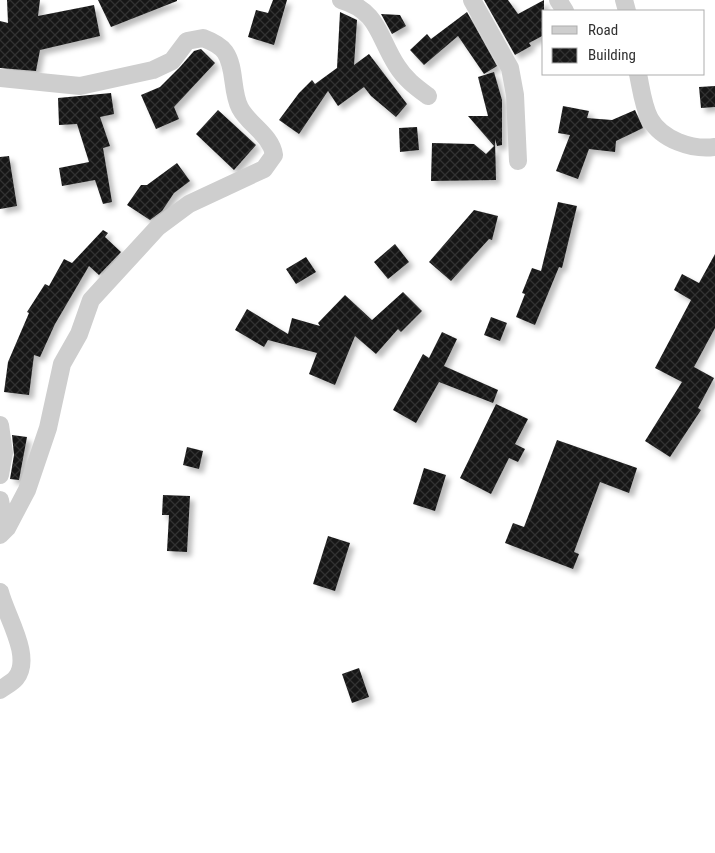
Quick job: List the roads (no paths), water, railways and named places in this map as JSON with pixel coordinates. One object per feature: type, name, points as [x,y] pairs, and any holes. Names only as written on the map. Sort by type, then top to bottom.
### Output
[{"type":"street","points":[[341,0],[359,7],[372,18],[396,66],[412,85],[428,96]]},
{"type":"street","points":[[472,0],[510,68],[515,95],[518,161]]},
{"type":"street","points":[[0,78],[80,86],[153,70],[172,61],[187,41],[203,38],[224,50],[228,57],[236,97],[241,109],[273,146],[274,155],[264,168],[189,204],[158,227],[128,262],[91,300],[80,334],[62,364],[48,428],[27,490],[7,528],[0,535]]},
{"type":"street","points":[[638,75],[642,95],[650,119],[661,132],[684,144],[715,147]]},
{"type":"street","points":[[0,425],[4,453],[0,475]]},
{"type":"street","points":[[0,500],[2,511],[0,515]]},
{"type":"street","points":[[0,592],[5,610],[20,642],[22,659],[21,670],[16,679],[0,690]]}]
